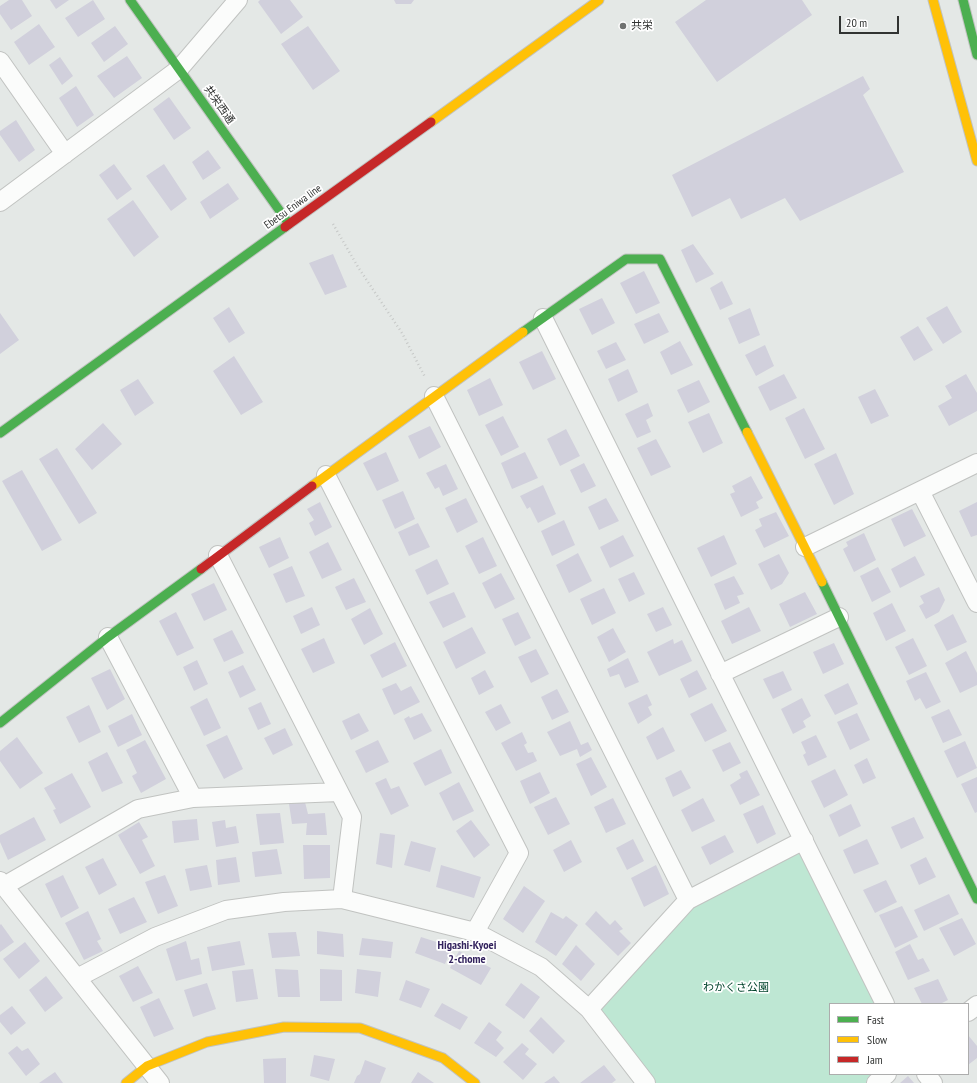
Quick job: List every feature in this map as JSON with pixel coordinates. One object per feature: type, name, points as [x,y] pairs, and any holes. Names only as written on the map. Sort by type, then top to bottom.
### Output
[{"type":"main road","name":"共栄西通","points":[[130,0],[290,224]]},
{"type":"main road","points":[[933,0],[977,161]]},
{"type":"main road","points":[[963,0],[977,56]]},
{"type":"main road","name":"Ebetsu Eniwa line","points":[[0,433],[290,224],[593,2]]},
{"type":"main road","points":[[0,723],[108,637],[218,555],[434,396],[626,259],[660,258],[805,547],[977,899]]},
{"type":"main road","points":[[126,1083],[147,1066],[207,1042],[284,1028],[360,1028],[444,1058],[475,1083]]},
{"type":"street","points":[[0,202],[179,69],[238,0]]},
{"type":"street","points":[[0,61],[65,154]]},
{"type":"street","points":[[543,318],[885,1003]]},
{"type":"street","points":[[434,396],[688,900]]},
{"type":"street","points":[[805,547],[977,463]]},
{"type":"street","points":[[326,475],[519,853],[475,932]]},
{"type":"street","points":[[920,491],[977,603]]},
{"type":"street","points":[[218,555],[352,817],[342,899]]},
{"type":"street","points":[[720,674],[839,617]]},
{"type":"street","points":[[108,637],[192,798]]},
{"type":"street","points":[[160,1083],[2,884],[138,809],[192,798],[339,792]]},
{"type":"street","points":[[589,1009],[688,900],[804,840]]},
{"type":"street","points":[[77,978],[155,937],[226,910],[284,902],[342,899],[475,932],[541,967],[589,1009],[644,1082]]},
{"type":"street","points":[[969,1011],[977,1005]]},
{"type":"street","points":[[876,1083],[887,1075]]},
{"type":"street","points":[[927,1075],[933,1083]]},
{"type":"path","points":[[333,224],[358,267],[402,333],[434,396]]},
{"type":"green space","name":"わかくさ公園","points":[[804,840],[885,1003],[829,1003],[829,1075],[886,1075],[876,1083],[646,1083],[589,1009],[688,900]]},
{"type":"building","points":[[9,0],[22,0],[32,16],[11,30],[0,14],[0,6]]},
{"type":"building","points":[[50,0],[69,0],[56,9]]},
{"type":"building","points":[[93,0],[105,19],[78,37],[65,18]]},
{"type":"building","points":[[260,0],[290,0],[303,17],[281,34],[258,2]]},
{"type":"building","points":[[394,0],[414,0],[411,4],[396,4]]},
{"type":"building","points":[[706,0],[802,0],[812,15],[717,82],[675,22]]},
{"type":"building","points":[[39,24],[55,47],[29,65],[14,42]]},
{"type":"building","points":[[115,26],[128,44],[104,62],[91,43]]},
{"type":"building","points":[[308,26],[340,71],[313,90],[281,44]]},
{"type":"building","points":[[127,56],[142,78],[114,98],[97,76]]},
{"type":"building","points":[[60,57],[73,76],[62,85],[49,65]]},
{"type":"building","points":[[863,76],[870,89],[863,95],[904,172],[800,221],[785,198],[741,219],[730,198],[692,217],[672,175]]},
{"type":"building","points":[[76,86],[94,115],[77,127],[59,98]]},
{"type":"building","points":[[169,97],[191,128],[174,140],[153,109]]},
{"type":"building","points":[[16,120],[35,150],[19,162],[0,135],[0,131]]},
{"type":"building","points":[[208,150],[221,168],[203,180],[192,162]]},
{"type":"building","points":[[114,164],[132,189],[117,200],[99,175]]},
{"type":"building","points":[[164,164],[187,199],[171,211],[146,176]]},
{"type":"building","points":[[228,183],[239,199],[210,219],[200,202]]},
{"type":"building","points":[[133,200],[159,237],[134,257],[107,219]]},
{"type":"building","points":[[693,244],[714,274],[696,283],[681,250]]},
{"type":"building","points":[[333,254],[347,287],[325,295],[309,263]]},
{"type":"building","points":[[644,271],[660,303],[636,314],[620,283]]},
{"type":"building","points":[[722,281],[733,304],[720,310],[710,288]]},
{"type":"building","points":[[602,298],[615,323],[592,335],[579,309]]},
{"type":"building","points":[[947,306],[962,332],[943,344],[926,318]]},
{"type":"building","points":[[229,307],[245,333],[229,343],[213,318]]},
{"type":"building","points":[[750,308],[760,335],[739,344],[728,318]]},
{"type":"building","points":[[0,313],[19,340],[0,354]]},
{"type":"building","points":[[659,313],[669,332],[644,344],[634,324]]},
{"type":"building","points":[[918,326],[933,350],[914,361],[900,337]]},
{"type":"building","points":[[680,341],[693,365],[671,375],[660,352]]},
{"type":"building","points":[[616,342],[626,360],[606,369],[597,351]]},
{"type":"building","points":[[765,345],[774,366],[756,376],[745,355]]},
{"type":"building","points":[[542,351],[556,379],[533,390],[519,362]]},
{"type":"building","points":[[234,356],[263,402],[241,415],[213,371]]},
{"type":"building","points":[[628,369],[638,392],[618,402],[608,379]]},
{"type":"building","points":[[784,374],[797,398],[770,411],[758,387]]},
{"type":"building","points":[[966,374],[977,393],[977,411],[949,426],[938,406],[952,398],[945,386]]},
{"type":"building","points":[[490,378],[503,405],[479,416],[467,390]]},
{"type":"building","points":[[138,379],[154,403],[135,416],[120,390]]},
{"type":"building","points":[[699,380],[710,402],[688,413],[677,390]]},
{"type":"building","points":[[875,389],[889,416],[871,424],[858,397]]},
{"type":"building","points":[[648,403],[653,416],[646,420],[651,432],[637,438],[625,414]]},
{"type":"building","points":[[804,408],[825,449],[805,459],[785,418]]},
{"type":"building","points":[[709,413],[723,443],[703,453],[688,422]]},
{"type":"building","points":[[503,416],[519,447],[501,456],[485,425]]},
{"type":"building","points":[[103,423],[122,444],[92,470],[75,449]]},
{"type":"building","points":[[430,426],[441,447],[419,459],[408,436]]},
{"type":"building","points":[[566,429],[580,456],[560,466],[547,439]]},
{"type":"building","points":[[656,439],[671,467],[651,476],[637,448]]},
{"type":"building","points":[[57,448],[97,513],[79,524],[39,459]]},
{"type":"building","points":[[386,452],[399,481],[377,491],[363,463]]},
{"type":"building","points":[[525,452],[538,478],[512,489],[501,463]]},
{"type":"building","points":[[836,453],[854,494],[834,505],[814,464]]},
{"type":"building","points":[[584,463],[596,486],[581,493],[570,470]]},
{"type":"building","points":[[446,464],[458,489],[443,496],[439,487],[435,489],[426,473]]},
{"type":"building","points":[[22,470],[62,540],[42,551],[2,481]]},
{"type":"building","points":[[751,476],[763,498],[756,502],[759,508],[741,517],[730,494],[735,492],[732,486]]},
{"type":"building","points":[[543,485],[556,514],[538,523],[530,507],[527,509],[520,496]]},
{"type":"building","points":[[403,491],[415,519],[395,529],[382,500]]},
{"type":"building","points":[[466,498],[478,522],[457,533],[445,508]]},
{"type":"building","points":[[606,498],[619,521],[599,530],[588,507]]},
{"type":"building","points":[[320,502],[332,527],[315,536],[309,523],[314,520],[307,509]]},
{"type":"building","points":[[977,502],[977,535],[971,537],[959,511]]},
{"type":"building","points":[[912,509],[926,536],[904,547],[891,519]]},
{"type":"building","points":[[776,512],[789,536],[764,548],[755,530],[762,526],[759,519]]},
{"type":"building","points":[[564,520],[575,545],[552,556],[541,531]]},
{"type":"building","points":[[418,523],[430,547],[409,556],[398,532]]},
{"type":"building","points":[[864,533],[876,560],[854,572],[843,549],[848,546],[846,542]]},
{"type":"building","points":[[623,535],[634,556],[610,568],[600,547]]},
{"type":"building","points":[[724,535],[737,564],[711,577],[697,548]]},
{"type":"building","points":[[280,537],[289,558],[269,568],[259,547]]},
{"type":"building","points":[[483,537],[497,566],[479,574],[465,546]]},
{"type":"building","points":[[328,542],[342,570],[322,579],[309,552]]},
{"type":"building","points":[[578,553],[592,581],[569,593],[556,565]]},
{"type":"building","points":[[779,554],[789,573],[782,584],[771,590],[758,564]]},
{"type":"building","points":[[915,556],[925,575],[900,588],[891,569]]},
{"type":"building","points":[[437,559],[449,584],[427,595],[415,570]]},
{"type":"building","points":[[292,566],[305,596],[286,603],[273,574]]},
{"type":"building","points":[[878,567],[891,592],[872,602],[860,576]]},
{"type":"building","points":[[634,572],[645,594],[629,602],[618,579]]},
{"type":"building","points":[[501,573],[515,599],[495,609],[482,583]]},
{"type":"building","points":[[734,576],[744,594],[737,596],[740,603],[725,610],[714,584]]},
{"type":"building","points":[[354,578],[366,602],[346,610],[335,587]]},
{"type":"building","points":[[214,583],[227,610],[204,621],[191,594]]},
{"type":"building","points":[[939,587],[945,600],[939,612],[926,619],[919,606],[924,603],[920,596]]},
{"type":"building","points":[[604,588],[616,613],[592,625],[580,599]]},
{"type":"building","points":[[454,592],[466,617],[443,628],[429,602]]},
{"type":"building","points":[[805,592],[817,614],[790,627],[779,604]]},
{"type":"building","points":[[892,603],[906,631],[886,641],[873,613]]},
{"type":"building","points":[[312,607],[320,625],[301,634],[293,616]]},
{"type":"building","points":[[663,607],[672,625],[656,632],[647,614]]},
{"type":"building","points":[[749,607],[761,631],[732,644],[721,621]]},
{"type":"building","points":[[370,608],[383,634],[364,645],[351,619]]},
{"type":"building","points":[[176,612],[194,648],[177,656],[159,621]]},
{"type":"building","points":[[518,612],[531,638],[515,646],[502,619]]},
{"type":"building","points":[[953,614],[967,642],[947,651],[934,625]]},
{"type":"building","points":[[472,627],[486,653],[456,669],[443,642]]},
{"type":"building","points":[[613,628],[626,652],[609,662],[597,637]]},
{"type":"building","points":[[232,630],[244,653],[224,662],[213,639]]},
{"type":"building","points":[[324,638],[335,663],[313,673],[301,649]]},
{"type":"building","points":[[913,638],[927,666],[909,675],[895,647]]},
{"type":"building","points":[[673,639],[674,644],[682,640],[692,661],[659,676],[647,652]]},
{"type":"building","points":[[395,642],[407,666],[382,678],[370,655]]},
{"type":"building","points":[[834,643],[844,664],[823,674],[813,652]]},
{"type":"building","points":[[536,649],[549,674],[531,683],[518,657]]},
{"type":"building","points":[[966,651],[977,673],[977,685],[960,693],[945,663]]},
{"type":"building","points":[[628,658],[639,682],[625,688],[619,674],[610,677],[607,669]]},
{"type":"building","points":[[197,660],[208,684],[194,691],[183,667]]},
{"type":"building","points":[[243,665],[256,690],[240,698],[228,672]]},
{"type":"building","points":[[110,669],[125,699],[107,710],[91,678]]},
{"type":"building","points":[[485,670],[494,687],[479,695],[471,678]]},
{"type":"building","points":[[697,670],[707,689],[689,698],[680,679]]},
{"type":"building","points":[[783,671],[792,690],[773,699],[763,679]]},
{"type":"building","points":[[926,672],[941,702],[926,709],[920,698],[915,701],[906,681]]},
{"type":"building","points":[[396,683],[401,691],[411,686],[420,702],[394,715],[382,689]]},
{"type":"building","points":[[848,683],[858,704],[835,715],[824,695]]},
{"type":"building","points":[[557,689],[569,712],[552,720],[541,697]]},
{"type":"building","points":[[647,694],[652,705],[648,707],[652,715],[638,724],[628,703]]},
{"type":"building","points":[[207,698],[221,728],[204,736],[190,707]]},
{"type":"building","points":[[802,698],[811,716],[803,721],[806,727],[793,734],[781,709]]},
{"type":"building","points":[[261,702],[271,724],[258,730],[248,708]]},
{"type":"building","points":[[712,703],[727,731],[705,742],[690,714]]},
{"type":"building","points":[[501,704],[511,723],[496,731],[485,712]]},
{"type":"building","points":[[89,705],[101,732],[79,743],[66,717]]},
{"type":"building","points":[[949,709],[962,735],[943,743],[931,717]]},
{"type":"building","points":[[359,713],[369,731],[351,740],[342,721]]},
{"type":"building","points":[[422,713],[432,731],[414,740],[404,719],[409,716],[410,718]]},
{"type":"building","points":[[857,713],[870,740],[850,750],[837,722]]},
{"type":"building","points":[[132,714],[142,735],[118,747],[108,726]]},
{"type":"building","points":[[570,721],[581,745],[588,742],[592,750],[580,757],[577,749],[560,756],[547,732]]},
{"type":"building","points":[[663,727],[675,751],[657,760],[646,737]]},
{"type":"building","points":[[285,728],[293,745],[273,755],[264,738]]},
{"type":"building","points":[[522,732],[527,743],[524,745],[528,753],[533,752],[537,761],[516,771],[501,743]]},
{"type":"building","points":[[227,735],[243,769],[224,779],[206,745]]},
{"type":"building","points":[[816,735],[827,757],[808,766],[803,755],[806,753],[801,742]]},
{"type":"building","points":[[17,737],[43,773],[20,789],[0,761],[0,751]]},
{"type":"building","points":[[145,740],[166,779],[141,793],[132,776],[137,773],[126,750]]},
{"type":"building","points":[[378,740],[389,762],[366,773],[355,751]]},
{"type":"building","points":[[965,741],[977,768],[957,778],[944,751]]},
{"type":"building","points":[[730,742],[741,763],[723,772],[712,750]]},
{"type":"building","points":[[441,749],[452,773],[425,786],[413,763]]},
{"type":"building","points":[[107,752],[123,783],[102,792],[88,762]]},
{"type":"building","points":[[591,757],[607,787],[591,796],[576,764]]},
{"type":"building","points":[[867,758],[876,778],[863,784],[854,765]]},
{"type":"building","points":[[835,769],[848,795],[824,808],[811,781]]},
{"type":"building","points":[[681,770],[691,788],[673,797],[665,778]]},
{"type":"building","points":[[747,770],[760,795],[740,805],[730,785],[741,778],[739,774]]},
{"type":"building","points":[[540,772],[550,793],[530,804],[520,781]]},
{"type":"building","points":[[72,773],[91,807],[60,824],[53,810],[56,809],[44,788]]},
{"type":"building","points":[[977,777],[977,812],[975,813],[961,784]]},
{"type":"building","points":[[386,778],[391,789],[399,786],[409,806],[391,815],[375,783]]},
{"type":"building","points":[[459,782],[474,811],[453,821],[439,793]]},
{"type":"building","points":[[556,797],[570,824],[548,835],[534,807]]},
{"type":"building","points":[[613,798],[626,824],[606,833],[594,807]]},
{"type":"building","points":[[703,798],[715,821],[692,832],[681,810]]},
{"type":"building","points":[[305,802],[308,814],[325,813],[327,835],[306,835],[307,823],[292,824],[289,804]]},
{"type":"building","points":[[851,804],[861,826],[839,837],[829,815]]},
{"type":"building","points":[[763,805],[776,834],[757,844],[743,814]]},
{"type":"building","points":[[280,813],[284,843],[260,845],[256,814]]},
{"type":"building","points":[[34,817],[46,840],[8,860],[0,842],[0,835]]},
{"type":"building","points":[[914,817],[924,838],[901,849],[891,827]]},
{"type":"building","points":[[197,819],[199,840],[174,843],[172,821]]},
{"type":"building","points":[[225,820],[226,828],[236,826],[239,843],[216,847],[212,822]]},
{"type":"building","points":[[471,820],[490,845],[474,858],[456,831]]},
{"type":"building","points":[[139,822],[148,837],[142,840],[155,866],[140,874],[118,835]]},
{"type":"building","points":[[380,833],[395,835],[392,868],[376,864]]},
{"type":"building","points":[[725,835],[734,852],[710,865],[701,847]]},
{"type":"building","points":[[633,839],[644,861],[627,870],[616,848]]},
{"type":"building","points":[[867,839],[879,864],[854,874],[843,850]]},
{"type":"building","points":[[571,840],[582,862],[564,872],[553,850]]},
{"type":"building","points":[[411,841],[436,848],[430,872],[404,865]]},
{"type":"building","points":[[303,845],[330,845],[330,878],[304,879]]},
{"type":"building","points":[[277,849],[282,874],[255,877],[252,852]]},
{"type":"building","points":[[236,857],[240,882],[218,885],[216,860]]},
{"type":"building","points":[[926,857],[936,877],[919,885],[910,865]]},
{"type":"building","points":[[103,858],[117,885],[99,895],[85,867]]},
{"type":"building","points":[[207,865],[212,887],[190,891],[185,869]]},
{"type":"building","points":[[441,865],[481,877],[474,898],[436,887]]},
{"type":"building","points":[[656,865],[669,894],[644,907],[631,878]]},
{"type":"building","points":[[63,875],[79,908],[61,918],[45,884]]},
{"type":"building","points":[[165,875],[178,906],[158,914],[145,882]]},
{"type":"building","points":[[886,880],[897,902],[875,913],[863,890]]},
{"type":"building","points":[[524,886],[545,901],[523,933],[503,919]]},
{"type":"building","points":[[949,894],[959,914],[924,931],[914,910]]},
{"type":"building","points":[[134,897],[147,922],[120,934],[108,909]]},
{"type":"building","points":[[902,906],[918,937],[895,948],[879,915]]},
{"type":"building","points":[[88,911],[101,939],[97,941],[103,951],[84,960],[65,923]]},
{"type":"building","points":[[596,911],[610,925],[615,920],[623,929],[619,931],[631,943],[618,956],[585,924]]},
{"type":"building","points":[[551,912],[563,919],[566,916],[578,925],[556,956],[535,942]]},
{"type":"building","points":[[962,918],[976,944],[954,956],[939,928]]},
{"type":"building","points":[[1,924],[14,942],[0,952],[0,925]]},
{"type":"building","points":[[317,931],[343,934],[344,957],[317,954]]},
{"type":"building","points":[[296,932],[300,956],[272,958],[268,933]]},
{"type":"building","points":[[421,937],[452,947],[445,964],[415,953]]},
{"type":"building","points":[[362,938],[393,942],[391,958],[359,955]]},
{"type":"building","points":[[186,941],[191,960],[199,958],[202,974],[176,981],[166,949]]},
{"type":"building","points":[[240,941],[245,965],[212,971],[207,947]]},
{"type":"building","points":[[25,942],[40,961],[19,979],[3,959]]},
{"type":"building","points":[[910,944],[918,960],[923,958],[930,971],[908,980],[895,952]]},
{"type":"building","points":[[576,945],[595,964],[581,981],[562,964]]},
{"type":"building","points":[[459,951],[491,968],[481,985],[450,968]]},
{"type":"building","points":[[138,966],[153,993],[133,1002],[119,976]]},
{"type":"building","points":[[253,969],[258,999],[236,1002],[232,971]]},
{"type":"building","points":[[275,969],[298,970],[300,997],[278,997]]},
{"type":"building","points":[[320,969],[342,970],[342,1001],[320,1001]]},
{"type":"building","points":[[357,969],[381,972],[378,997],[355,993]]},
{"type":"building","points":[[46,976],[63,998],[45,1012],[29,990]]},
{"type":"building","points":[[938,979],[948,1000],[942,1003],[922,1003],[914,988]]},
{"type":"building","points":[[406,980],[430,989],[421,1008],[399,1000]]},
{"type":"building","points":[[207,983],[216,1009],[193,1017],[184,990]]},
{"type":"building","points":[[521,983],[540,997],[524,1019],[505,1005]]},
{"type":"building","points":[[159,998],[174,1029],[154,1037],[140,1007]]},
{"type":"building","points":[[442,1003],[468,1017],[460,1030],[434,1016]]},
{"type":"building","points":[[12,1006],[26,1023],[11,1035],[0,1022],[0,1015]]},
{"type":"building","points":[[541,1017],[565,1041],[553,1054],[529,1031]]},
{"type":"building","points":[[489,1022],[502,1032],[496,1040],[504,1048],[496,1057],[474,1043]]},
{"type":"building","points":[[969,1036],[977,1046],[977,1058],[969,1064]]},
{"type":"building","points":[[522,1043],[529,1049],[525,1054],[537,1064],[523,1080],[503,1062]]},
{"type":"building","points":[[17,1046],[22,1051],[28,1048],[40,1064],[26,1076],[8,1053]]},
{"type":"building","points":[[314,1055],[335,1059],[329,1081],[310,1076]]},
{"type":"building","points":[[286,1058],[286,1083],[264,1083],[263,1059]]},
{"type":"building","points":[[365,1060],[386,1068],[380,1083],[354,1083],[357,1076],[360,1074]]},
{"type":"building","points":[[604,1065],[616,1080],[612,1083],[580,1083]]},
{"type":"building","points":[[55,1072],[63,1083],[39,1083]]},
{"type":"building","points":[[418,1072],[434,1083],[411,1083]]},
{"type":"building","points":[[554,1076],[560,1083],[544,1083]]},
{"type":"building","points":[[908,1076],[914,1083],[900,1083]]},
{"type":"traffic: fast","points":[[130,0],[289,224]]},
{"type":"traffic: fast","points":[[963,0],[977,55]]},
{"type":"traffic: fast","points":[[0,433],[285,227]]},
{"type":"traffic: fast","points":[[523,332],[626,259],[660,259],[747,432]]},
{"type":"traffic: fast","points":[[0,723],[108,637],[201,569]]},
{"type":"traffic: fast","points":[[822,582],[977,899]]},
{"type":"traffic: slow","points":[[431,122],[599,0]]},
{"type":"traffic: slow","points":[[933,0],[977,161]]},
{"type":"traffic: slow","points":[[312,486],[523,332]]},
{"type":"traffic: slow","points":[[747,432],[822,582]]},
{"type":"traffic: slow","points":[[126,1083],[147,1066],[207,1042],[284,1027],[360,1028],[443,1058],[475,1083]]},
{"type":"traffic: jam","points":[[285,227],[431,122]]},
{"type":"traffic: jam","points":[[201,569],[312,486]]},
{"type":"place","name":"共栄","points":[[623,26]]},
{"type":"district","name":"Higashi-Kyoei 2-chome","points":[[467,953]]}]
